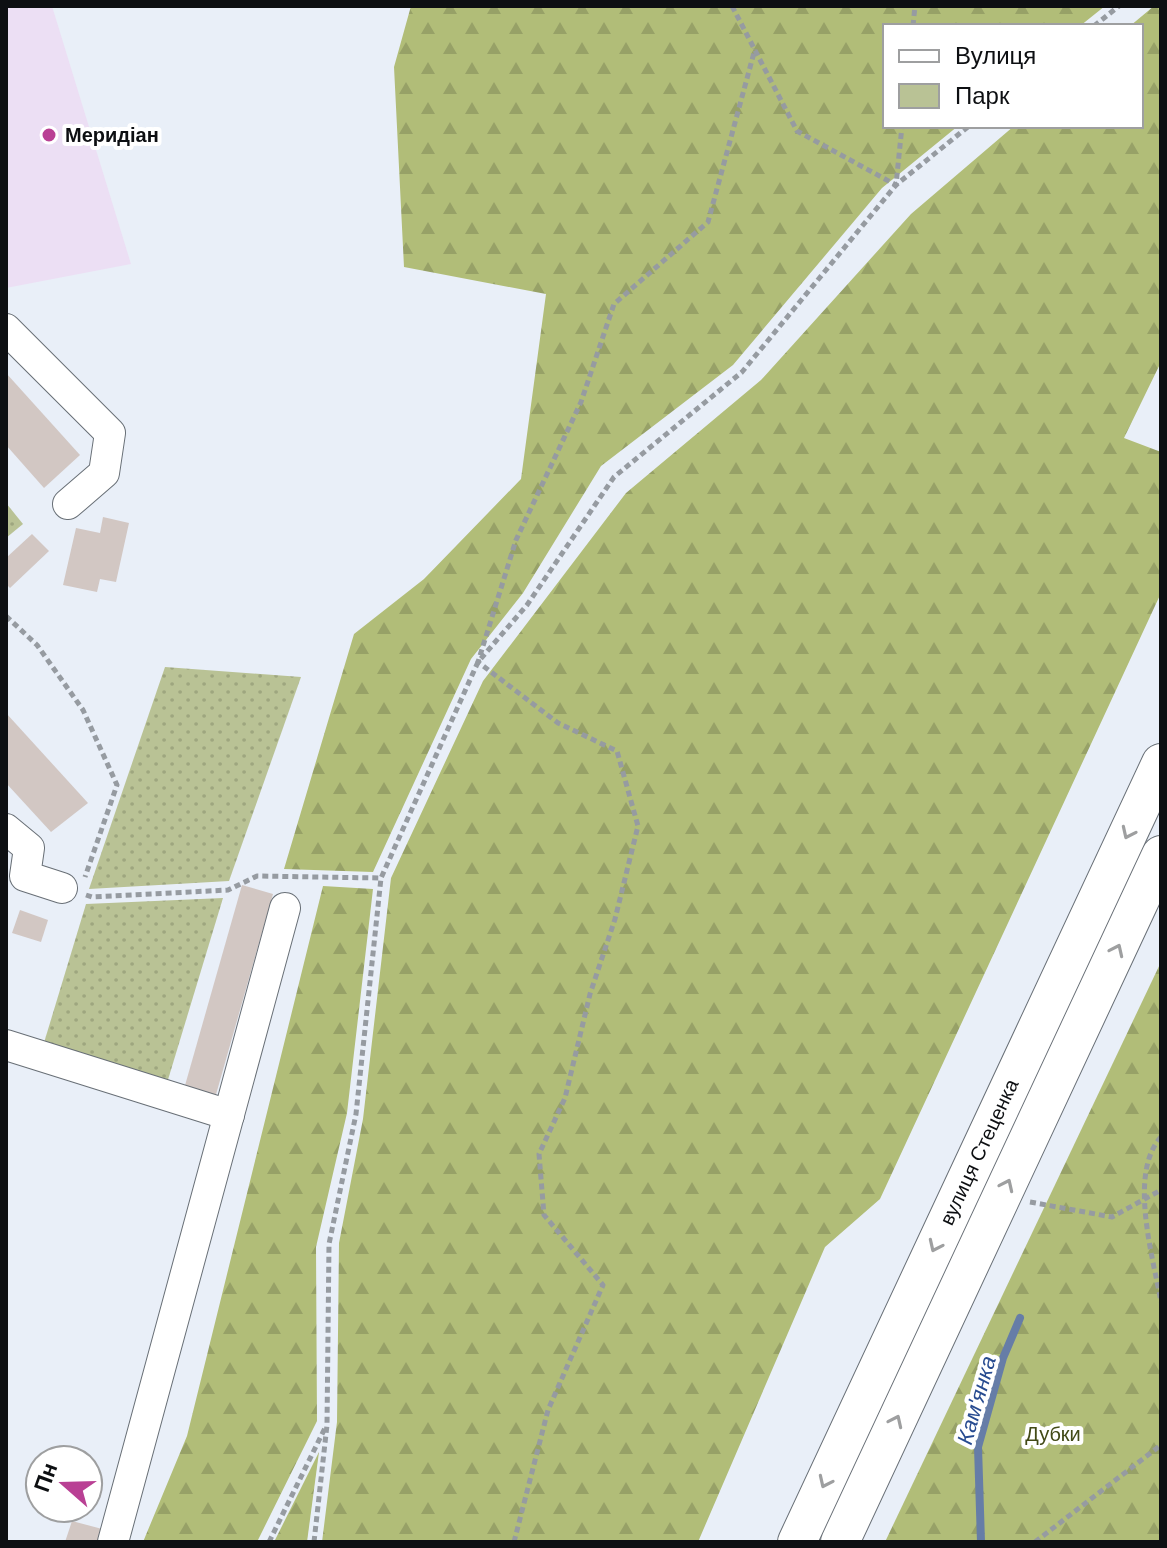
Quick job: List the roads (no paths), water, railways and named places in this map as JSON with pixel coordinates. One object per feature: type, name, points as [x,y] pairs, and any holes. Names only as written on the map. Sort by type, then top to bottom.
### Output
[{"type":"main road","name":"вулиця Стеценка","points":[[797,1542],[1161,763]]},
{"type":"main road","name":"вулиця Стеценка","points":[[840,1542],[1161,855]]},
{"type":"lane","points":[[6,329],[110,433],[104,473],[68,504]]},
{"type":"lane","points":[[6,829],[29,848],[25,876],[71,890]]},
{"type":"lane","points":[[113,1542],[285,908]]},
{"type":"lane","points":[[6,1045],[229,1115]]},
{"type":"waterway","name":"Кам'янка","points":[[981,1542],[978,1447],[1003,1358],[1020,1318]]},
{"type":"place","name":"Меридіан","points":[[49,135]]},
{"type":"park label","name":"Дубки","points":[[1053,1434]]}]
